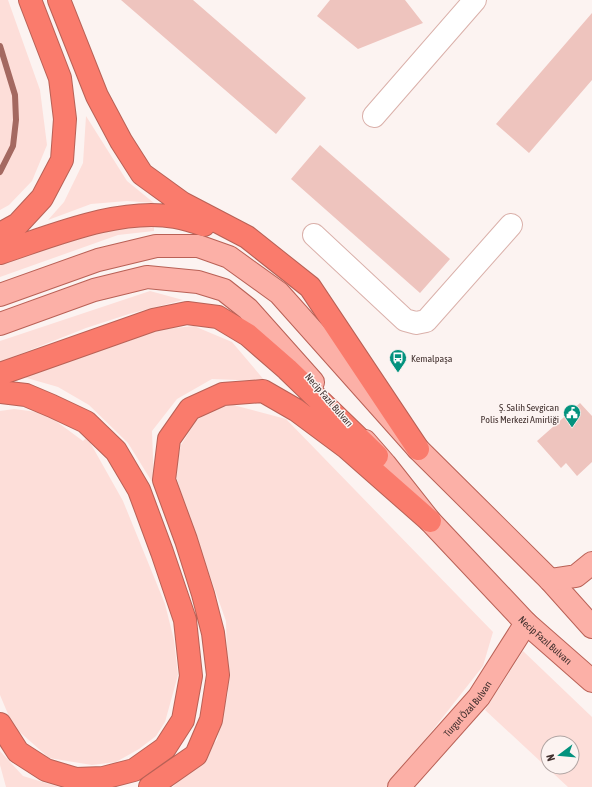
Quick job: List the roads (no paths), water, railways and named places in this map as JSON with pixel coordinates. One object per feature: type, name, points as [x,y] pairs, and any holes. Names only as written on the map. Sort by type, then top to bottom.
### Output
[{"type":"highway","points":[[0,234],[18,224],[42,198],[62,160],[65,119],[60,78],[30,0]]},
{"type":"highway","points":[[59,0],[97,96],[121,141],[142,174],[182,203],[247,237],[310,287],[418,449]]},
{"type":"highway","points":[[0,253],[86,225],[136,215],[174,217],[210,226],[239,238],[310,287]]},
{"type":"highway","points":[[0,374],[153,320],[187,313],[218,317],[248,334],[287,369],[386,464]]},
{"type":"highway","points":[[150,787],[196,755],[211,720],[218,675],[213,633],[203,594],[186,540],[164,480],[169,439],[190,409],[223,394],[263,391],[296,410],[347,448],[430,521]]},
{"type":"highway","points":[[0,392],[26,395],[86,422],[116,451],[138,490],[162,552],[185,620],[191,676],[183,720],[165,748],[134,770],[103,778],[76,779],[46,770],[18,752],[0,724]]},
{"type":"main road","points":[[0,295],[98,260],[156,246],[198,246],[229,257],[279,293],[418,449],[550,580],[592,627]]},
{"type":"main road","name":"Necip Fazıl Bulvarı","points":[[0,324],[94,290],[147,277],[198,282],[224,290],[248,309],[386,464],[430,521],[526,623],[592,681]]},
{"type":"main road","points":[[550,580],[576,576],[592,562]]},
{"type":"main road","name":"Turgut Özal Bulvarı","points":[[399,787],[480,697],[526,623]]},
{"type":"lane","points":[[374,116],[475,0]]},
{"type":"lane","points":[[314,235],[406,320],[416,323],[426,321],[511,225]]},
{"type":"waterway","points":[[0,46],[15,95],[16,120],[13,146],[0,172]]},
{"type":"place","name":"Kemalpaşa","points":[[398,373]]},
{"type":"place","name":"Ş. Salih Sevgican Polis Merkezi Amirliği","points":[[572,428]]}]
